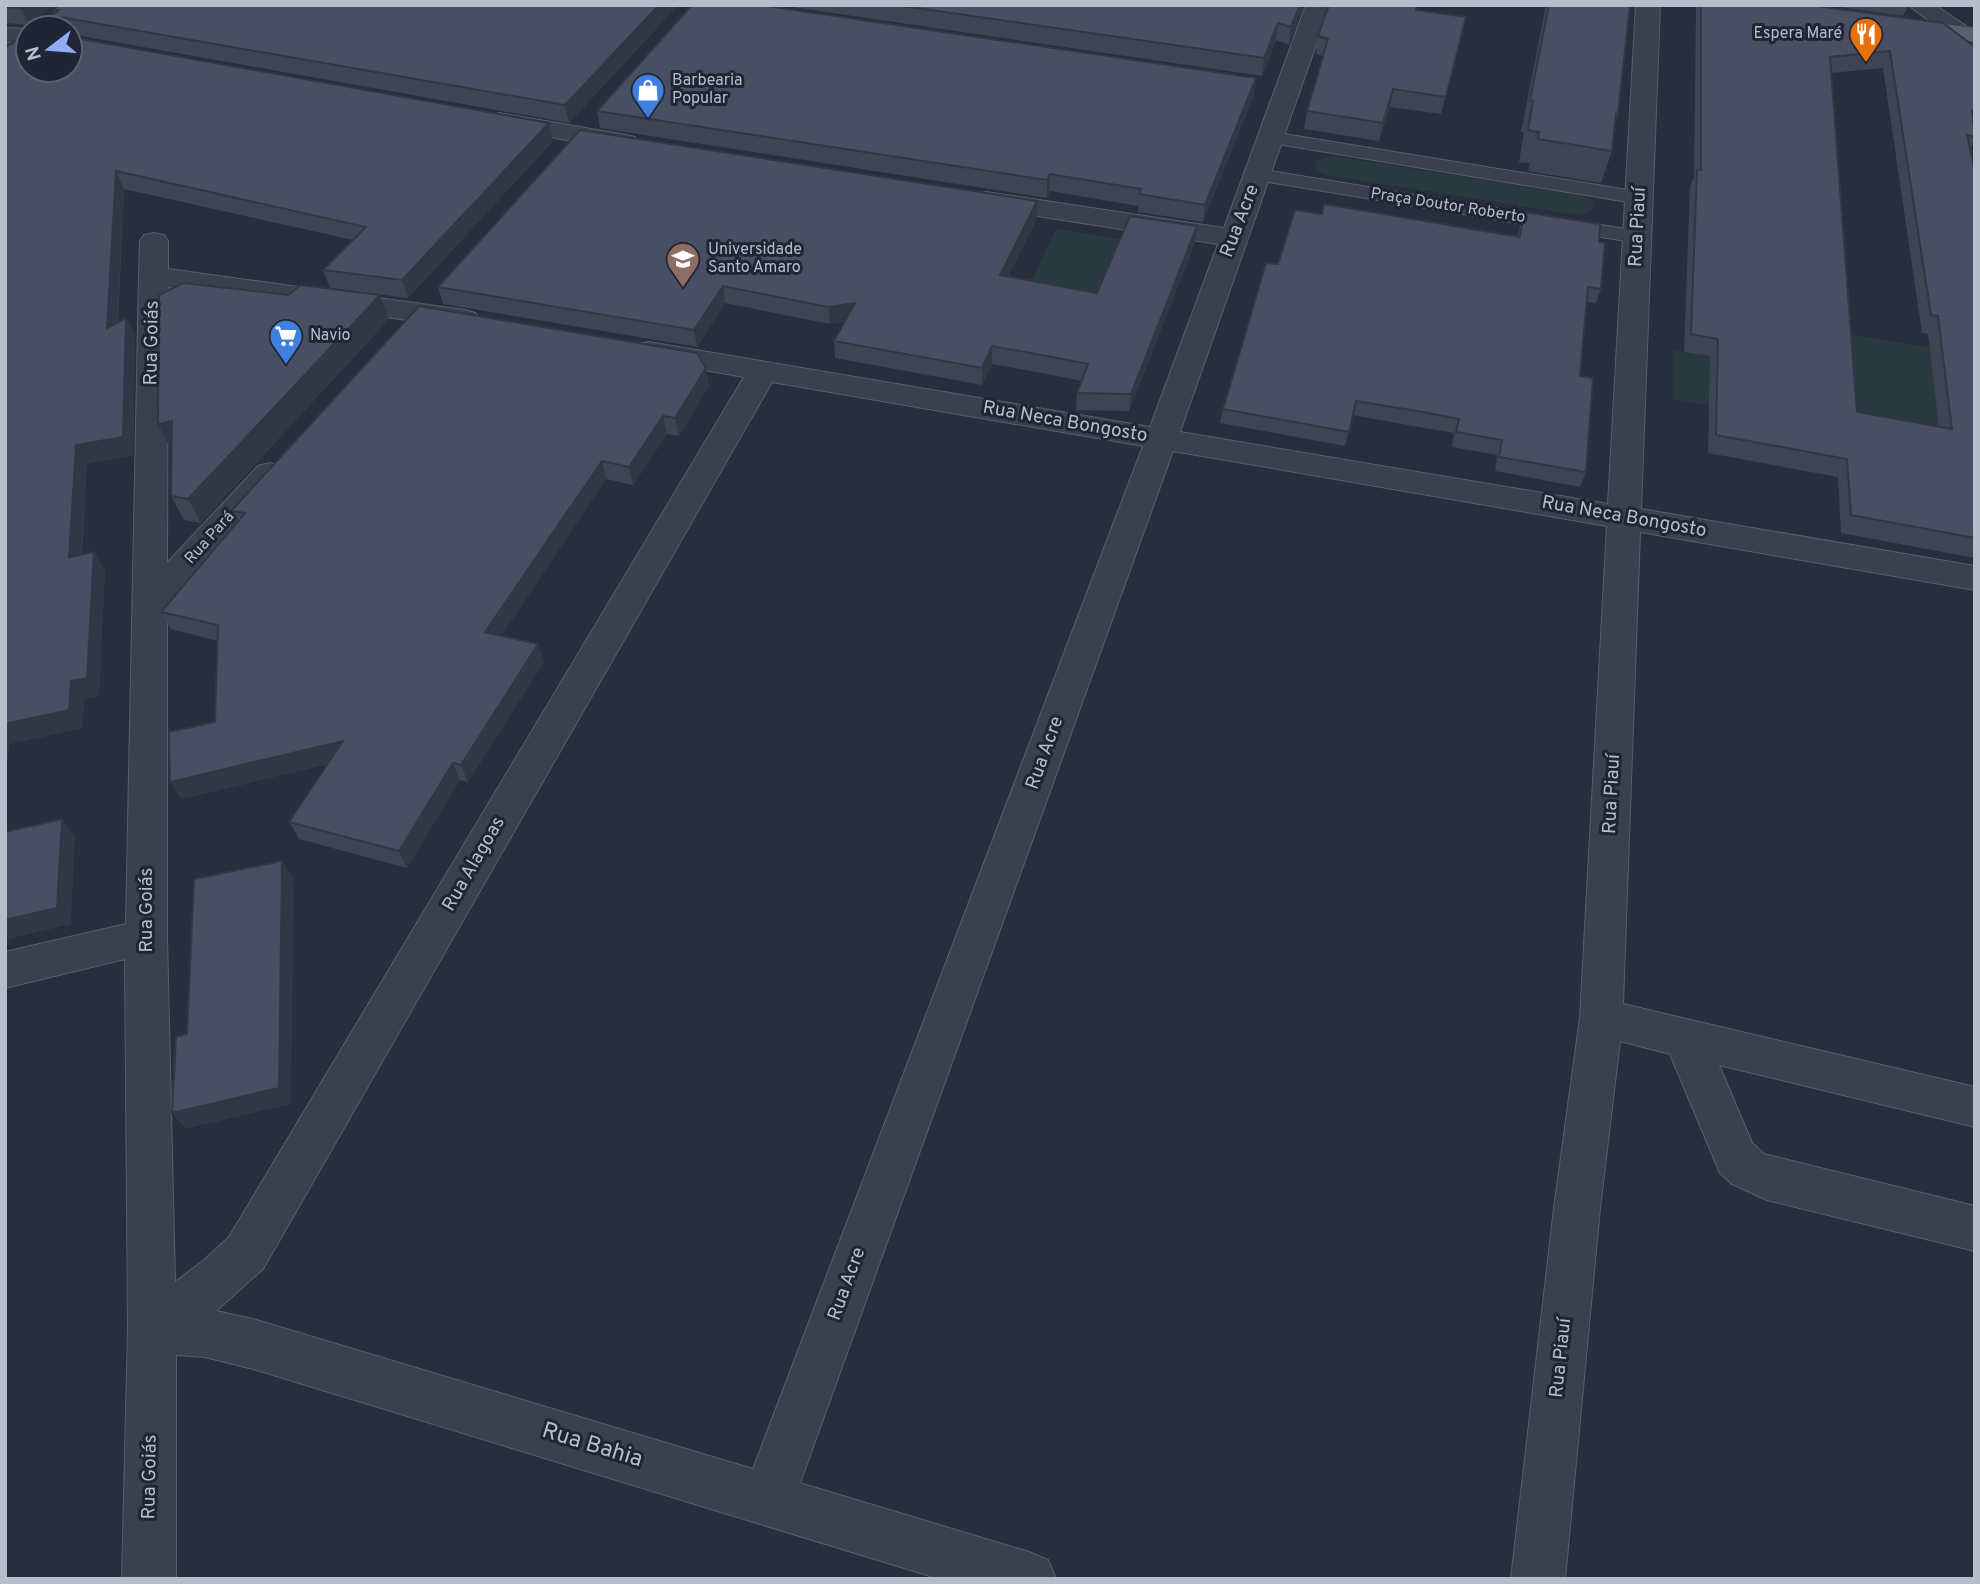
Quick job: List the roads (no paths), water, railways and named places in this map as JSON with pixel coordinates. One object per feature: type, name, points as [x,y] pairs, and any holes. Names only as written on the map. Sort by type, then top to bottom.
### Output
[{"type":"main road","points":[[1877,22],[1971,37]]},
{"type":"street","name":"Rua Acre","points":[[768,1499],[1162,438],[1232,238],[1272,138],[1276,88],[1318,5]]},
{"type":"street","name":"Rua Piauí","points":[[1538,1579],[1577,1208],[1601,1018],[1648,5]]},
{"type":"street","points":[[1919,5],[1971,37]]},
{"type":"street","points":[[481,117],[645,146]]},
{"type":"street","points":[[959,195],[1232,238]]},
{"type":"street","name":"Rua Goiás","points":[[149,1579],[152,1329],[146,937],[153,259],[428,300]]},
{"type":"street","points":[[391,341],[428,300],[498,324]]},
{"type":"street","name":"Rua Neca Bongosto","points":[[617,345],[1975,579]]},
{"type":"street","name":"Rua Alagoas","points":[[152,1329],[220,1278],[246,1253],[763,371]]},
{"type":"street","name":"Rua Pará","points":[[150,604],[289,452]]},
{"type":"street","points":[[5,970],[146,937]]},
{"type":"street","points":[[1601,1018],[1975,1107]]},
{"type":"street","points":[[1686,1039],[1736,1158],[1748,1169],[1767,1178],[1975,1228]]},
{"type":"street","name":"Rua Bahia","points":[[152,1329],[205,1333],[253,1344],[1029,1579]]},
{"type":"lane","points":[[1272,138],[1640,198]]},
{"type":"lane","name":"Praça Doutor Roberto","points":[[1258,175],[1638,237]]},
{"type":"place","name":"Espera Maré","points":[[1866,64]]},
{"type":"place","name":"Barbearia Popular","points":[[648,120]]},
{"type":"place","name":"Universidade Santo Amaro","points":[[683,289]]},
{"type":"place","name":"Navio","points":[[286,366]]}]
